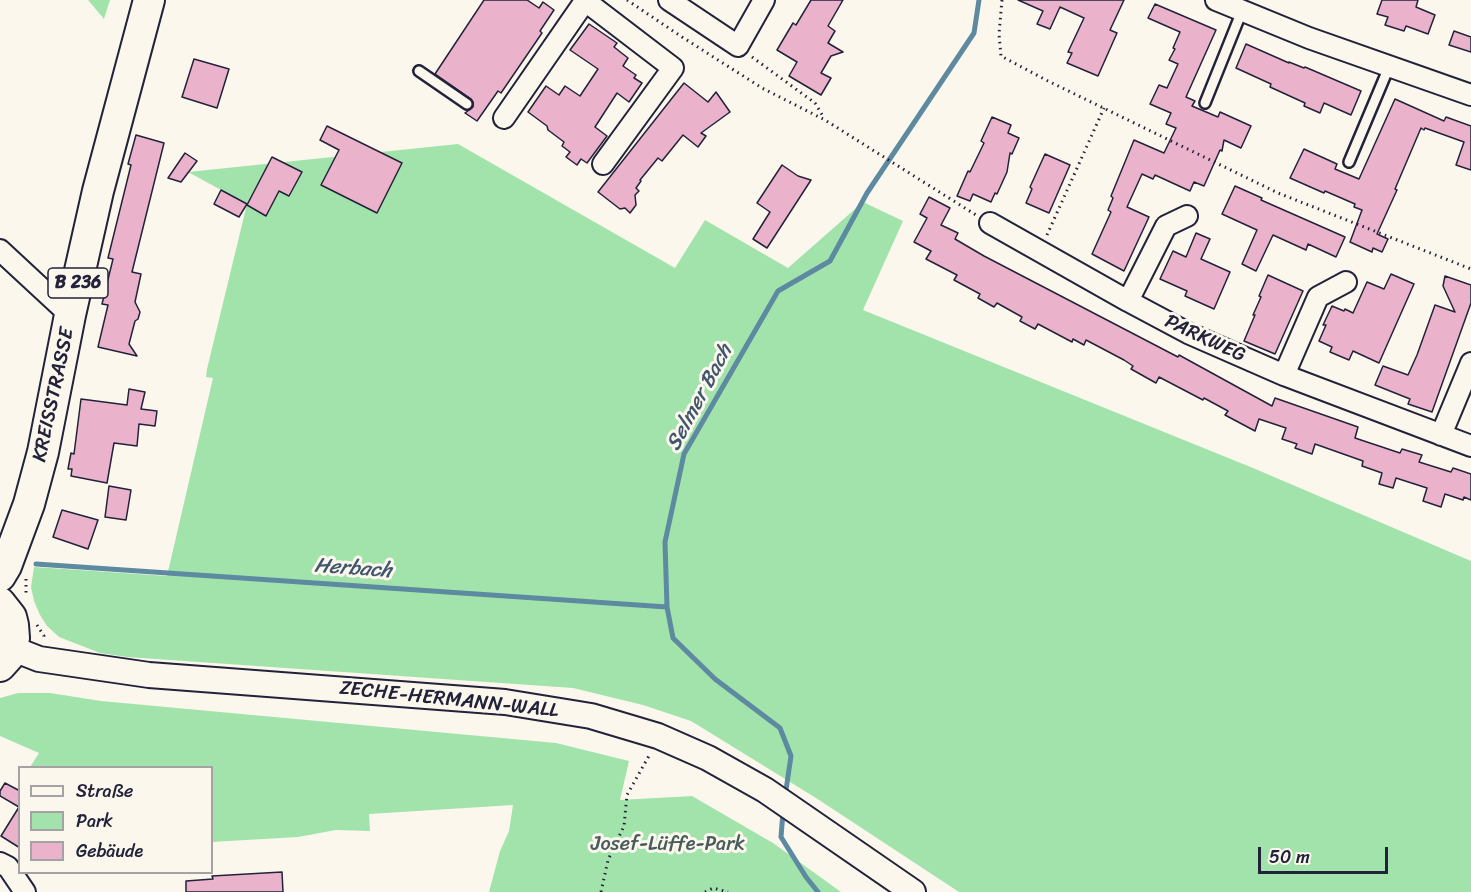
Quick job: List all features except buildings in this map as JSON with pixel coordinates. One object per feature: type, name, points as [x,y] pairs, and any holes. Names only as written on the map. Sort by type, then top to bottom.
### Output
[{"type":"main road","name":"KREISSTRASSE","points":[[0,576],[6,566],[29,504],[43,452],[70,315],[98,191],[149,0]]},
{"type":"main road","points":[[0,603],[14,625],[14,638],[6,657]]},
{"type":"street","points":[[669,0],[738,46],[764,0]]},
{"type":"street","points":[[1216,0],[1389,67],[1471,95]]},
{"type":"street","points":[[504,118],[584,1],[673,68],[603,164]]},
{"type":"street","points":[[1128,302],[1166,226],[1187,216]]},
{"type":"street","name":"PARKWEG","points":[[990,223],[1128,302],[1188,333],[1284,375],[1471,446]]},
{"type":"street","points":[[0,250],[70,315]]},
{"type":"street","points":[[1284,375],[1318,297],[1346,282]]},
{"type":"street","points":[[1441,435],[1471,363]]},
{"type":"street","name":"ZECHE-HERMANN-WALL","points":[[6,657],[39,659],[149,675],[505,702],[591,716],[658,736],[708,758],[765,790],[913,892]]},
{"type":"street","points":[[0,862],[8,867],[26,892]]},
{"type":"lane","points":[[1205,103],[1242,11]]},
{"type":"lane","points":[[1349,162],[1389,67]]},
{"type":"lane","points":[[419,71],[467,104]]},
{"type":"path","points":[[627,0],[762,88],[825,120],[990,223]]},
{"type":"path","points":[[1002,0],[999,34],[1001,56],[1278,193],[1471,269]]},
{"type":"path","points":[[738,46],[815,103],[825,120]]},
{"type":"path","points":[[1039,251],[1104,108]]},
{"type":"path","points":[[601,892],[608,860],[624,826],[627,795],[649,756]]},
{"type":"path","points":[[705,892],[713,888],[728,892]]},
{"type":"green space","points":[[88,0],[110,0],[104,19]]},
{"type":"green space","points":[[458,144],[675,268],[705,220],[788,268],[863,202],[903,221],[863,310],[1253,468],[1471,561],[1471,892],[959,892],[816,798],[691,721],[643,705],[573,688],[127,657],[100,653],[59,637],[47,626],[34,601],[31,587],[34,567],[167,576],[213,378],[206,377],[207,369],[247,204],[188,172]]},
{"type":"green space","name":"Josef-Lüffe-Park","points":[[18,693],[50,693],[101,701],[556,743],[629,761],[620,800],[692,796],[773,843],[841,892],[489,892],[500,851],[509,831],[513,805],[369,814],[370,831],[336,830],[298,837],[213,842],[213,766],[31,766],[39,753],[0,736],[0,698]]},
{"type":"waterway","name":"Selmer Bach","points":[[785,797],[791,756],[780,728],[715,679],[673,638],[667,607],[665,542],[684,454],[778,291],[830,261],[867,193],[974,33],[979,0]]},
{"type":"waterway","name":"Herbach","points":[[36,564],[667,607]]},
{"type":"waterway","points":[[783,812],[781,837],[818,892]]}]
